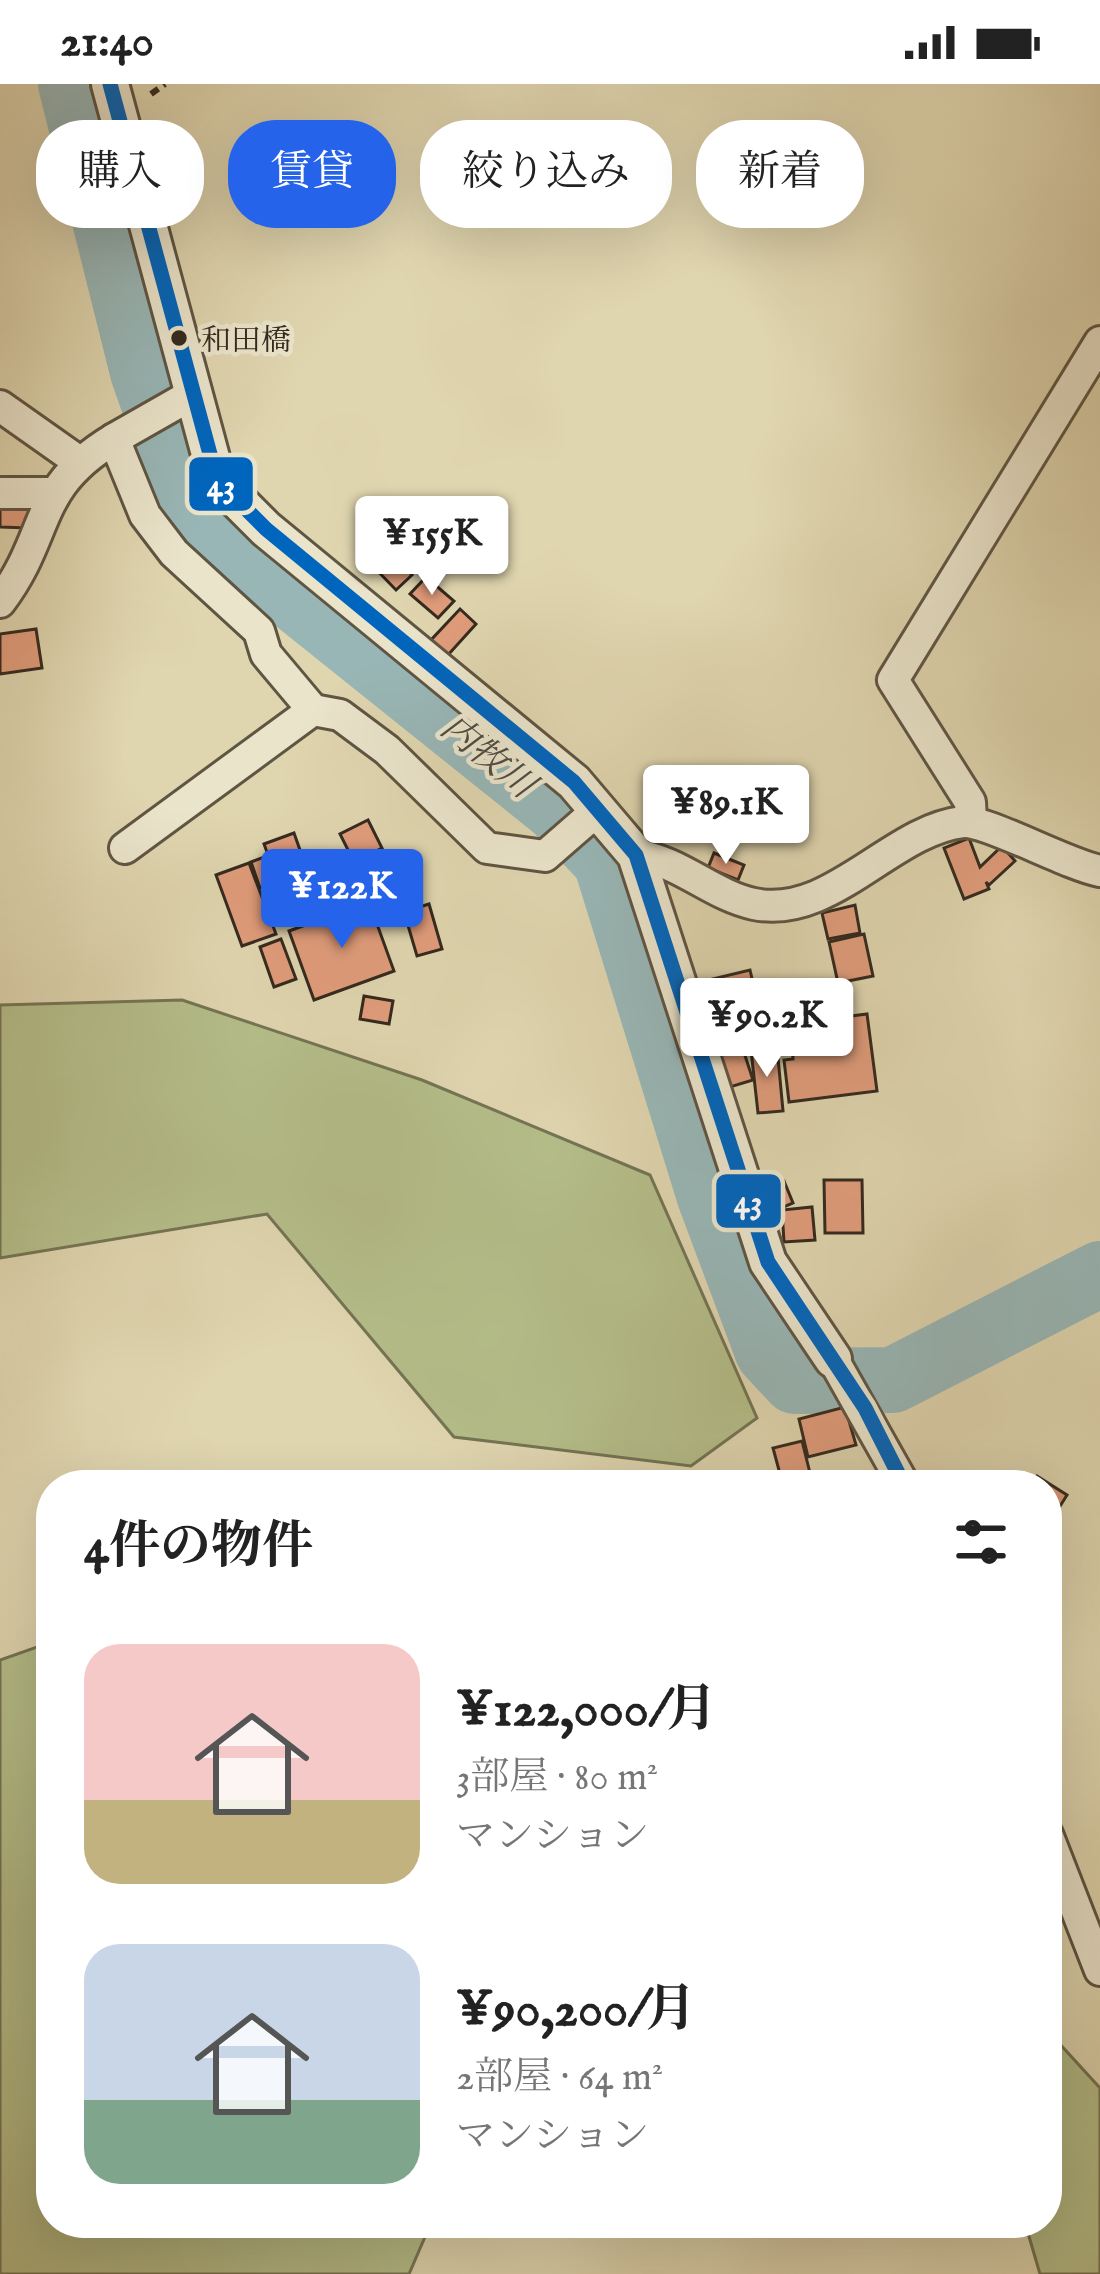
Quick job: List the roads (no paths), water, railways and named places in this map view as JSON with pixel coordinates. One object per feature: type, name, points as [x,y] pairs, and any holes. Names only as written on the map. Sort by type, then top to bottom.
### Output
[{"type":"street","points":[[110,84],[184,400],[217,480],[266,530],[574,782],[593,814],[636,855],[768,1262],[865,1408],[896,1470]]},
{"type":"street","points":[[971,821],[970,802],[893,680],[1100,342]]},
{"type":"street","points":[[0,602],[26,568],[51,493],[78,461],[184,400]]},
{"type":"street","points":[[0,406],[78,461]]},
{"type":"street","points":[[122,434],[145,515],[175,554],[259,631],[266,654],[313,710],[340,715],[387,750],[487,848],[545,856],[593,814]]},
{"type":"street","points":[[0,494],[51,493]]},
{"type":"street","points":[[125,848],[313,710]]},
{"type":"street","points":[[636,855],[659,858],[754,904],[795,903],[935,826],[971,821],[1067,865],[1100,871]]},
{"type":"street","points":[[1062,1872],[1100,1970]]},
{"type":"waterway","name":"内牧川","points":[[71,84],[143,372],[194,518],[557,809],[606,861],[710,1197],[768,1352],[795,1381],[893,1380],[1100,1274]]},
{"type":"place","name":"和田橋","points":[[179,338]]}]
